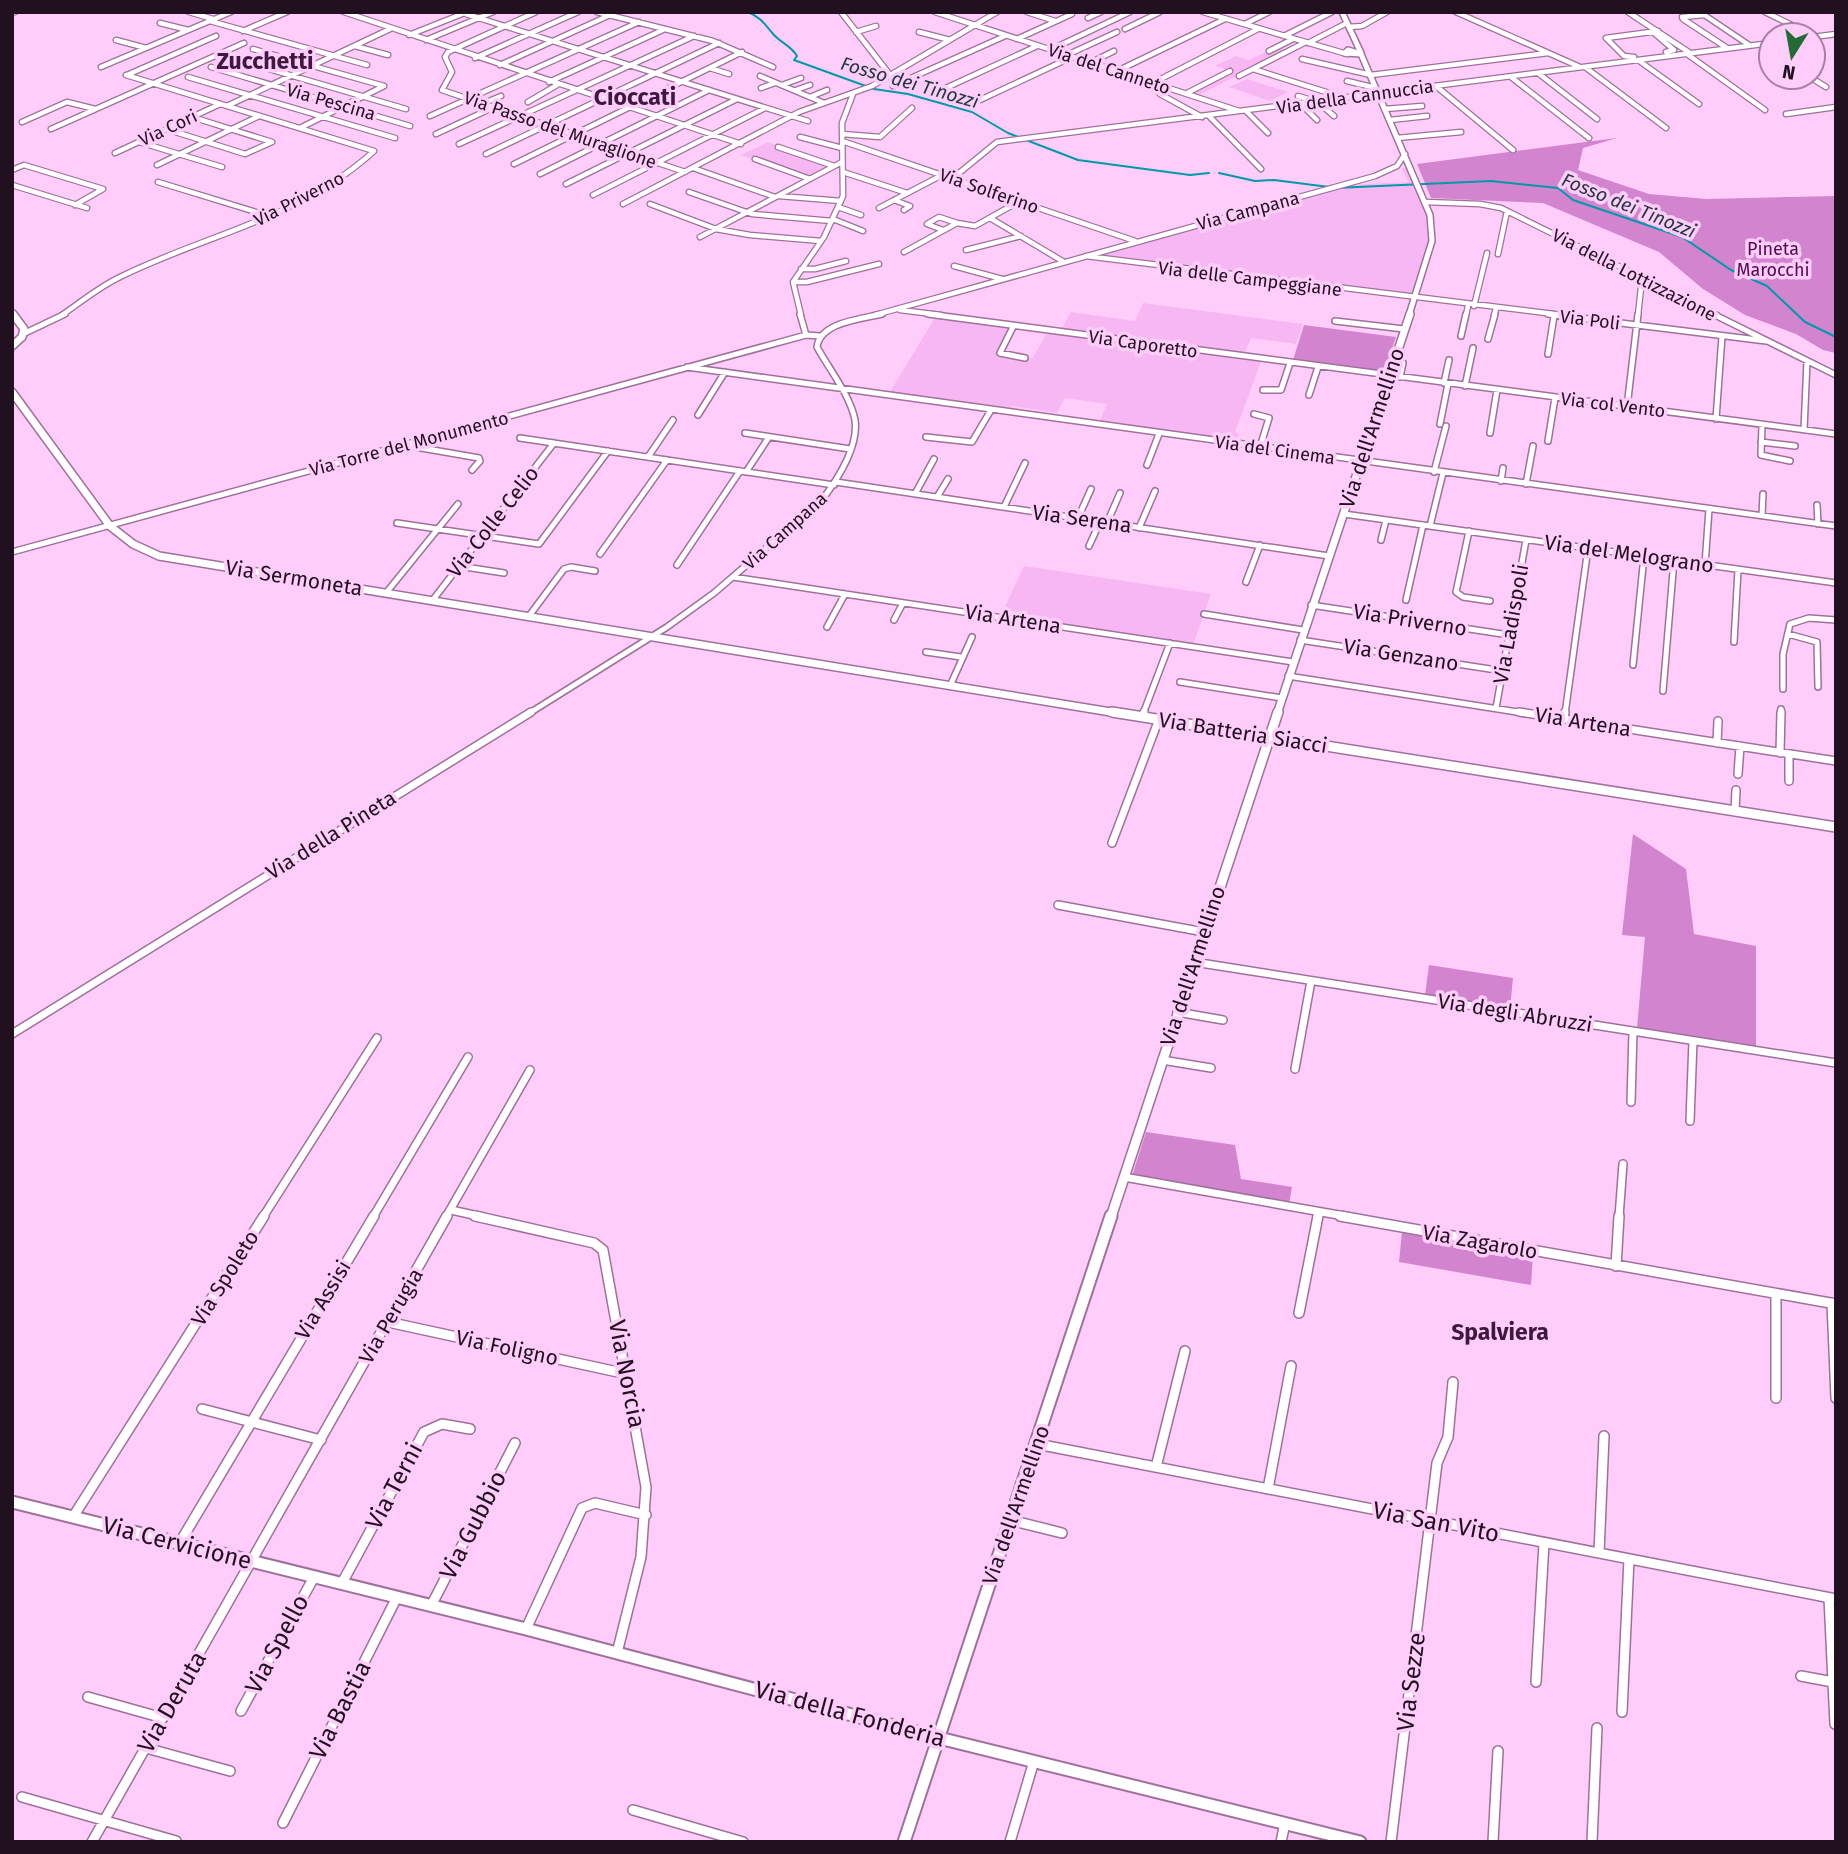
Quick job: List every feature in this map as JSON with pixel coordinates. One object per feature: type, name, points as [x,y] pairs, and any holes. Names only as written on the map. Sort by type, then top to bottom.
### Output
[{"type":"street","points":[[189,12],[243,31],[367,65]]},
{"type":"street","points":[[101,67],[231,12]]},
{"type":"street","points":[[243,31],[287,12]]},
{"type":"street","points":[[344,12],[475,58],[741,144]]},
{"type":"street","points":[[425,41],[493,12]]},
{"type":"street","points":[[451,50],[537,12]]},
{"type":"street","points":[[475,58],[578,12]]},
{"type":"street","points":[[597,12],[719,43],[773,67]]},
{"type":"street","points":[[841,12],[890,75]]},
{"type":"street","name":"Via del Canneto","points":[[935,12],[1245,112]]},
{"type":"street","points":[[623,204],[792,116],[869,87],[997,12]]},
{"type":"street","points":[[1027,12],[1056,22]]},
{"type":"street","points":[[1088,18],[1101,12]]},
{"type":"street","points":[[1050,50],[1130,12]]},
{"type":"street","points":[[1125,29],[1160,12]]},
{"type":"street","points":[[1205,12],[1337,52],[1361,53]]},
{"type":"street","points":[[1244,24],[1269,12]]},
{"type":"street","points":[[1283,36],[1332,12]]},
{"type":"street","name":"Via dell'Armellino","points":[[904,1842],[1270,737],[1311,605],[1360,461],[1395,377],[1404,330],[1433,233],[1433,223],[1418,184],[1342,12]]},
{"type":"street","points":[[1239,76],[1306,43],[1348,25],[1361,26],[1387,12]]},
{"type":"street","points":[[1456,12],[1583,67],[1666,128]]},
{"type":"street","points":[[1628,12],[1765,110]]},
{"type":"street","points":[[1765,12],[1783,21]]},
{"type":"street","points":[[409,35],[466,13],[808,121]]},
{"type":"street","points":[[1728,48],[1683,18],[1702,13],[1750,46]]},
{"type":"street","points":[[499,65],[607,14]]},
{"type":"street","points":[[1017,39],[1072,14]]},
{"type":"street","points":[[1116,71],[1225,19]]},
{"type":"street","points":[[430,117],[639,22]]},
{"type":"street","points":[[1692,25],[1714,22]]},
{"type":"street","points":[[160,23],[188,30]]},
{"type":"street","points":[[856,32],[876,26]]},
{"type":"street","points":[[549,82],[665,28]]},
{"type":"street","points":[[227,106],[390,29]]},
{"type":"street","points":[[1153,83],[1259,29]]},
{"type":"street","points":[[1655,31],[1674,50],[1626,57],[1606,39],[1655,31]]},
{"type":"street","points":[[919,32],[950,40]]},
{"type":"street","points":[[970,100],[980,100],[1117,32]]},
{"type":"street","name":"Via Priverno","points":[[23,334],[42,327],[118,278],[270,217],[342,178],[374,151],[126,75],[216,36]]},
{"type":"street","points":[[459,144],[694,36]]},
{"type":"street","points":[[893,86],[1006,36]]},
{"type":"street","points":[[1269,51],[1293,39]]},
{"type":"street","points":[[116,40],[146,48]]},
{"type":"street","points":[[51,129],[244,43]]},
{"type":"street","points":[[486,154],[719,43]]},
{"type":"street","points":[[1348,53],[1357,43]]},
{"type":"street","name":"Via della Cannuccia","points":[[953,178],[995,142],[1021,141],[1318,102],[1377,91],[1436,86],[1757,45]]},
{"type":"street","points":[[354,46],[388,55]]},
{"type":"street","points":[[1022,62],[1016,59],[1039,46]]},
{"type":"street","points":[[935,93],[1039,46]]},
{"type":"street","points":[[253,48],[384,86],[300,128]]},
{"type":"street","name":"Via Passo del Muraglione","points":[[451,50],[445,56],[452,73],[441,89],[685,172]]},
{"type":"street","points":[[1090,63],[1114,51]]},
{"type":"street","points":[[514,164],[742,52]]},
{"type":"street","points":[[1348,53],[1364,63]]},
{"type":"street","points":[[1302,60],[1371,75],[1548,53]]},
{"type":"street","points":[[232,58],[406,109]]},
{"type":"street","points":[[1639,60],[1699,104]]},
{"type":"street","name":"Via Pescina","points":[[211,67],[410,126]]},
{"type":"street","points":[[710,68],[729,74]]},
{"type":"street","points":[[1253,68],[1346,98]]},
{"type":"street","points":[[1186,93],[1230,71]]},
{"type":"street","points":[[1538,73],[1597,119]]},
{"type":"street","points":[[760,76],[825,103]]},
{"type":"street","points":[[1511,76],[1589,138]]},
{"type":"street","points":[[188,77],[395,138]]},
{"type":"street","points":[[761,88],[801,78]]},
{"type":"street","points":[[1347,81],[1377,91]]},
{"type":"street","points":[[528,102],[558,85]]},
{"type":"street","points":[[795,91],[810,85]]},
{"type":"street","points":[[1436,86],[1513,149]]},
{"type":"street","points":[[540,174],[710,90]]},
{"type":"street","points":[[809,97],[827,90]]},
{"type":"street","points":[[806,335],[793,282],[821,240],[844,194],[842,121],[853,94]]},
{"type":"street","points":[[1160,94],[1206,117],[1261,169]]},
{"type":"street","points":[[481,104],[500,96]]},
{"type":"street","points":[[1298,96],[1318,102],[1334,116]]},
{"type":"street","points":[[566,184],[737,99]]},
{"type":"street","points":[[1272,100],[1288,106]]},
{"type":"street","points":[[22,122],[68,102],[95,109]]},
{"type":"street","name":"Via Cori","points":[[115,153],[221,104]]},
{"type":"street","points":[[1301,104],[1317,120]]},
{"type":"street","points":[[1385,109],[1422,106]]},
{"type":"street","points":[[593,195],[766,107]]},
{"type":"street","points":[[1786,114],[1836,107]]},
{"type":"street","points":[[436,134],[493,108]]},
{"type":"street","points":[[842,138],[880,137],[912,108]]},
{"type":"street","points":[[1245,112],[1268,132]]},
{"type":"street","points":[[157,165],[260,116]]},
{"type":"street","points":[[1390,120],[1427,116]]},
{"type":"street","points":[[166,129],[245,154],[272,142],[192,117]]},
{"type":"street","points":[[1398,138],[1461,132]]},
{"type":"street","points":[[800,137],[842,148]]},
{"type":"street","name":"Via Solferino","points":[[842,138],[1136,241]]},
{"type":"street","points":[[139,142],[222,167]]},
{"type":"street","points":[[778,147],[834,166]]},
{"type":"street","name":"Via Campana","points":[[650,637],[733,578],[816,506],[835,483],[855,433],[854,418],[818,350],[820,336],[836,327],[898,309],[1385,173],[1398,165],[1405,154]]},
{"type":"street","points":[[755,159],[810,179]]},
{"type":"street","points":[[701,237],[842,162]]},
{"type":"street","points":[[12,170],[23,164],[103,189],[75,205]]},
{"type":"street","points":[[693,168],[776,196],[839,204],[861,215]]},
{"type":"street","points":[[843,172],[907,193]]},
{"type":"street","points":[[879,208],[943,174]]},
{"type":"street","points":[[158,182],[270,217]]},
{"type":"street","points":[[12,185],[87,208]]},
{"type":"street","points":[[689,192],[746,213],[832,220],[863,230]]},
{"type":"street","points":[[894,200],[910,206],[904,210]]},
{"type":"street","points":[[943,230],[927,224],[939,217],[974,226],[1020,201]]},
{"type":"street","name":"Via della Lottizzazione","points":[[1425,202],[1485,204],[1507,211],[1836,375]]},
{"type":"street","points":[[650,204],[716,229],[753,235],[821,240]]},
{"type":"street","points":[[1497,254],[1507,211]]},
{"type":"street","points":[[990,218],[1065,262]]},
{"type":"street","points":[[904,252],[957,223]]},
{"type":"street","points":[[966,250],[1021,236]]},
{"type":"street","points":[[1461,336],[1487,254]]},
{"type":"street","name":"Via delle Campeggiane","points":[[1086,256],[1414,299]]},
{"type":"street","points":[[801,269],[846,261]]},
{"type":"street","points":[[793,282],[807,282],[879,264]]},
{"type":"street","points":[[954,266],[1003,279]]},
{"type":"street","points":[[1627,407],[1643,279]]},
{"type":"street","name":"Via Poli","points":[[1414,299],[1766,341]]},
{"type":"street","name":"Via Caporetto","points":[[898,309],[1013,327],[1395,377]]},
{"type":"street","points":[[1488,339],[1496,309]]},
{"type":"street","points":[[12,313],[22,323],[23,334],[12,346]]},
{"type":"street","points":[[1548,354],[1554,316]]},
{"type":"street","points":[[1338,322],[1404,330]]},
{"type":"street","points":[[1013,327],[1000,353],[1025,358]]},
{"type":"street","name":"Via Torre del Monumento","points":[[12,552],[806,335],[820,336]]},
{"type":"street","points":[[1716,419],[1722,336]]},
{"type":"street","points":[[1465,386],[1473,348]]},
{"type":"street","points":[[1434,472],[1443,425],[1449,360]]},
{"type":"street","points":[[1804,430],[1807,361]]},
{"type":"street","points":[[1263,390],[1281,390],[1290,363]]},
{"type":"street","points":[[1395,377],[1403,363]]},
{"type":"street","name":"Via del Cinema","points":[[687,367],[1836,526]]},
{"type":"street","points":[[1309,395],[1318,367]]},
{"type":"street","points":[[698,415],[725,372]]},
{"type":"street","name":"Via col Vento","points":[[1395,377],[1836,434]]},
{"type":"street","points":[[1490,433],[1497,390]]},
{"type":"street","name":"Via Sermoneta","points":[[12,392],[110,526],[133,544],[162,556],[650,637]]},
{"type":"street","points":[[1548,441],[1555,398]]},
{"type":"street","points":[[926,437],[972,442],[991,410]]},
{"type":"street","points":[[1254,414],[1269,418],[1260,447]]},
{"type":"street","points":[[648,457],[673,420]]},
{"type":"street","points":[[1762,425],[1761,456],[1790,461]]},
{"type":"street","points":[[745,433],[850,449]]},
{"type":"street","points":[[1147,465],[1159,434]]},
{"type":"street","points":[[677,565],[769,437]]},
{"type":"street","name":"Via Serena","points":[[520,438],[1329,556]]},
{"type":"street","points":[[1761,442],[1795,446]]},
{"type":"street","name":"Via Colle Celio","points":[[432,601],[554,443]]},
{"type":"street","points":[[405,445],[479,458],[480,461],[472,470]]},
{"type":"street","points":[[1526,484],[1533,446]]},
{"type":"street","points":[[397,523],[540,543],[608,451]]},
{"type":"street","points":[[915,494],[934,459]]},
{"type":"street","points":[[600,554],[667,460]]},
{"type":"street","points":[[1004,508],[1025,463]]},
{"type":"street","points":[[1501,481],[1503,468]]},
{"type":"street","points":[[1406,600],[1443,473]]},
{"type":"street","points":[[937,498],[948,479]]},
{"type":"street","points":[[1078,519],[1091,489]]},
{"type":"street","points":[[1139,527],[1155,491]]},
{"type":"street","points":[[1089,546],[1120,493]]},
{"type":"street","points":[[1762,516],[1763,494]]},
{"type":"street","points":[[386,593],[458,504]]},
{"type":"street","points":[[1818,505],[1818,524]]},
{"type":"street","points":[[1704,565],[1709,509]]},
{"type":"street","name":"Via del Melograno","points":[[1343,514],[1836,583]]},
{"type":"street","points":[[1381,540],[1386,520]]},
{"type":"street","points":[[1469,531],[1456,592],[1464,597],[1490,601]]},
{"type":"street","name":"Via Ladispoli","points":[[1496,708],[1526,540]]},
{"type":"street","points":[[1246,582],[1260,545]]},
{"type":"street","points":[[1564,719],[1588,548]]},
{"type":"street","points":[[1633,665],[1644,556]]},
{"type":"street","points":[[1662,691],[1674,561]]},
{"type":"street","points":[[459,566],[504,573]]},
{"type":"street","points":[[530,616],[564,569],[573,567],[595,571]]},
{"type":"street","points":[[1734,642],[1738,570]]},
{"type":"street","name":"Via Artena","points":[[733,578],[1293,662]]},
{"type":"street","points":[[827,627],[845,594]]},
{"type":"street","points":[[894,620],[903,603]]},
{"type":"street","name":"Via Priverno","points":[[1311,605],[1509,635]]},
{"type":"street","name":"Via Genzano","points":[[1204,614],[1301,635],[1503,670]]},
{"type":"street","points":[[1783,689],[1783,653],[1789,625],[1796,620],[1836,620]]},
{"type":"street","points":[[1788,634],[1817,642],[1818,687]]},
{"type":"street","name":"Via Batteria Siacci","points":[[650,637],[1836,827]]},
{"type":"street","name":"Via della Pineta","points":[[12,1034],[650,637]]},
{"type":"street","points":[[950,686],[972,637]]},
{"type":"street","points":[[1142,717],[1170,643]]},
{"type":"street","points":[[926,652],[961,657]]},
{"type":"street","name":"Via Artena","points":[[1288,676],[1836,761]]},
{"type":"street","points":[[1180,682],[1282,698]]},
{"type":"street","points":[[1780,753],[1781,709]]},
{"type":"street","points":[[1112,843],[1159,719]]},
{"type":"street","points":[[1717,743],[1718,721]]},
{"type":"street","points":[[1738,774],[1740,746]]},
{"type":"street","points":[[1789,781],[1790,754]]},
{"type":"street","points":[[1735,811],[1736,790]]},
{"type":"street","points":[[1058,905],[1204,932]]},
{"type":"street","name":"Via degli Abruzzi","points":[[1194,962],[1836,1063]]},
{"type":"street","points":[[1295,1069],[1311,981]]},
{"type":"street","points":[[1177,1012],[1223,1020]]},
{"type":"street","points":[[1631,1102],[1633,1032]]},
{"type":"street","name":"Via Spoleto","points":[[73,1517],[377,1038]]},
{"type":"street","points":[[1690,1121],[1693,1041]]},
{"type":"street","name":"Via Assisi","points":[[179,1544],[468,1057]]},
{"type":"street","points":[[1162,1060],[1211,1068]]},
{"type":"street","name":"Via Perugia","points":[[252,1561],[530,1070]]},
{"type":"street","points":[[1616,1266],[1623,1164]]},
{"type":"street","name":"Via Zagarolo","points":[[1124,1177],[1834,1304]]},
{"type":"street","name":"Via Norcia","points":[[451,1210],[600,1246],[603,1252],[643,1458],[646,1515],[641,1557],[617,1653]]},
{"type":"street","points":[[1299,1313],[1318,1213]]},
{"type":"street","points":[[1776,1294],[1776,1398]]},
{"type":"street","points":[[1834,1304],[1836,1398]]},
{"type":"street","name":"Via Foligno","points":[[388,1322],[626,1374]]},
{"type":"street","points":[[1156,1467],[1185,1352]]},
{"type":"street","points":[[1268,1489],[1291,1366]]},
{"type":"street","name":"Via Sezze","points":[[1391,1842],[1438,1458],[1448,1434],[1453,1382]]},
{"type":"street","points":[[202,1409],[321,1440]]},
{"type":"street","name":"Via Terni","points":[[342,1583],[424,1432],[442,1424],[470,1429]]},
{"type":"street","points":[[1599,1553],[1604,1436]]},
{"type":"street","name":"Via Gubbio","points":[[431,1606],[515,1443]]},
{"type":"street","name":"Via San Vito","points":[[1037,1444],[1832,1598]]},
{"type":"street","name":"Via Cervicione","points":[[12,1502],[342,1583]]},
{"type":"street","points":[[526,1629],[582,1508],[595,1503],[646,1515]]},
{"type":"street","points":[[1010,1520],[1062,1533]]},
{"type":"street","points":[[1536,1682],[1544,1543]]},
{"type":"street","points":[[1622,1712],[1629,1559]]},
{"type":"street","name":"Via Deruta","points":[[92,1842],[252,1561]]},
{"type":"street","name":"Via Spello","points":[[241,1711],[314,1577]]},
{"type":"street","name":"Via della Fonderia","points":[[342,1583],[939,1738],[1360,1842]]},
{"type":"street","name":"Via Bastia","points":[[283,1823],[397,1597]]},
{"type":"street","points":[[1832,1598],[1835,1724]]},
{"type":"street","points":[[1801,1676],[1833,1682]]},
{"type":"street","points":[[88,1697],[163,1718]]},
{"type":"street","points":[[1592,1842],[1597,1728]]},
{"type":"street","points":[[146,1748],[230,1771]]},
{"type":"street","points":[[1493,1842],[1498,1751]]},
{"type":"street","points":[[1010,1842],[1034,1761]]},
{"type":"street","points":[[22,1797],[176,1840]]},
{"type":"street","points":[[633,1810],[743,1842]]},
{"type":"street","points":[[1281,1842],[1285,1823]]},
{"type":"shaded area","points":[[1276,47],[1287,50],[1197,96],[1189,93],[1231,71],[1215,66],[1236,56],[1249,60]]},
{"type":"shaded area","points":[[1247,79],[1288,92],[1270,101],[1229,87]]},
{"type":"shaded area","points":[[768,142],[832,166],[811,178],[741,155]]},
{"type":"shaded area","points":[[1402,168],[1406,168],[1431,224],[1431,242],[1410,298],[1095,256],[1348,185],[1408,182]]},
{"type":"shaded area","points":[[1143,303],[1303,324],[1296,344],[1251,338],[1244,355],[1061,330],[1071,312],[1135,321]]},
{"type":"shaded area","points":[[935,318],[1011,328],[996,354],[1032,359],[1047,333],[1261,362],[1235,432],[1239,434],[1236,442],[1099,423],[1107,404],[1065,398],[1057,413],[1012,406],[1009,412],[888,395]]},
{"type":"shaded area","points":[[1024,566],[1211,594],[1193,645],[1001,615]]},
{"type":"green space","name":"Pineta Marocchi","points":[[1617,138],[1583,148],[1578,170],[1649,194],[1707,199],[1836,196],[1836,353],[1823,350],[1796,334],[1745,315],[1703,289],[1659,252],[1543,203],[1431,198],[1417,164]]},
{"type":"green space","points":[[1304,325],[1396,337],[1384,372],[1293,360]]},
{"type":"green space","points":[[1633,834],[1686,869],[1694,934],[1756,946],[1756,1048],[1637,1028],[1645,937],[1622,935]]},
{"type":"green space","points":[[1429,965],[1513,978],[1510,1009],[1425,995]]},
{"type":"green space","points":[[1146,1132],[1235,1145],[1241,1179],[1292,1187],[1289,1204],[1132,1176]]},
{"type":"green space","points":[[1402,1232],[1533,1255],[1531,1285],[1399,1262]]},
{"type":"waterway","name":"Fosso dei Tinozzi","points":[[748,12],[760,19],[792,50],[797,56],[794,60],[874,89],[908,94],[972,112],[1008,133],[1078,160],[1190,175],[1209,173]]},
{"type":"waterway","name":"Fosso dei Tinozzi","points":[[1219,173],[1255,181],[1274,180],[1329,187]]},
{"type":"waterway","name":"Fosso dei Tinozzi","points":[[1335,188],[1491,181],[1558,188],[1573,200],[1682,237],[1731,270],[1767,286],[1805,322],[1836,337]]},
{"type":"district","name":"Zucchetti","points":[[265,61]]},
{"type":"district","name":"Cioccati","points":[[635,97]]},
{"type":"district","name":"Spalviera","points":[[1500,1332]]}]
